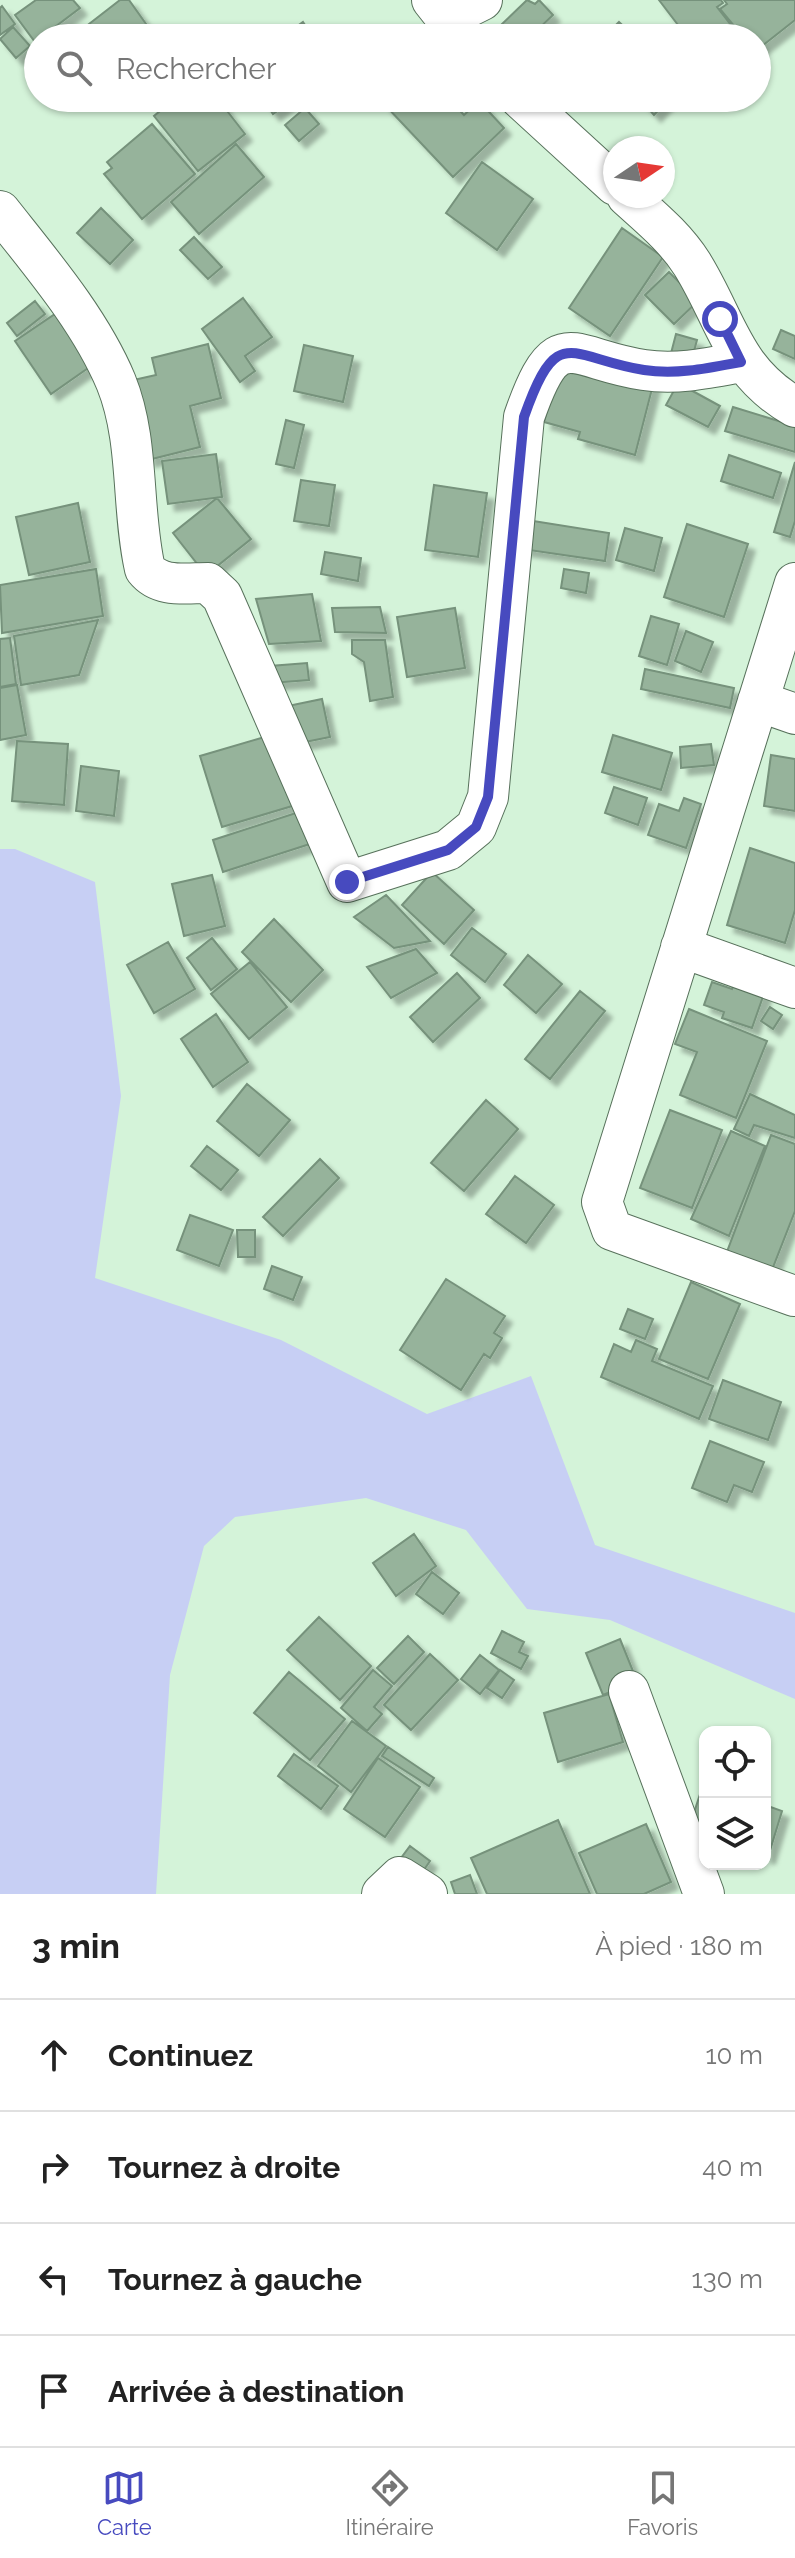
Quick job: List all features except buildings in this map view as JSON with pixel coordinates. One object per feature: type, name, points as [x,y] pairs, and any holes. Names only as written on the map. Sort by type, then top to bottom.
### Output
[{"type":"street","points":[[447,19],[482,0]]},
{"type":"street","points":[[535,112],[603,174]]},
{"type":"street","points":[[640,208],[665,231],[691,263],[741,362],[774,395],[795,407]]},
{"type":"street","points":[[0,211],[80,318],[116,383],[131,451],[145,569],[152,577],[164,582],[208,583],[222,596],[347,882],[448,850],[476,827],[488,797],[524,417],[546,366],[557,356],[581,351],[642,370],[670,372],[741,362]]},
{"type":"street","points":[[794,1296],[612,1230],[602,1202],[795,583]]},
{"type":"street","points":[[758,701],[795,714]]},
{"type":"street","points":[[681,947],[795,988]]},
{"type":"street","points":[[629,1691],[704,1894]]},
{"type":"street","points":[[382,1894],[400,1877],[427,1894]]},
{"type":"shaded area","points":[[0,849],[15,849],[95,882],[121,1096],[95,1278],[281,1340],[427,1414],[531,1376],[595,1545],[795,1613],[795,1699],[610,1620],[527,1609],[466,1530],[366,1498],[235,1517],[204,1546],[170,1675],[156,1894],[0,1894]]},
{"type":"route","points":[[347,882],[448,850],[476,827],[488,797],[524,417],[546,366],[557,356],[581,351],[642,370],[670,372],[741,362],[720,319]]}]
